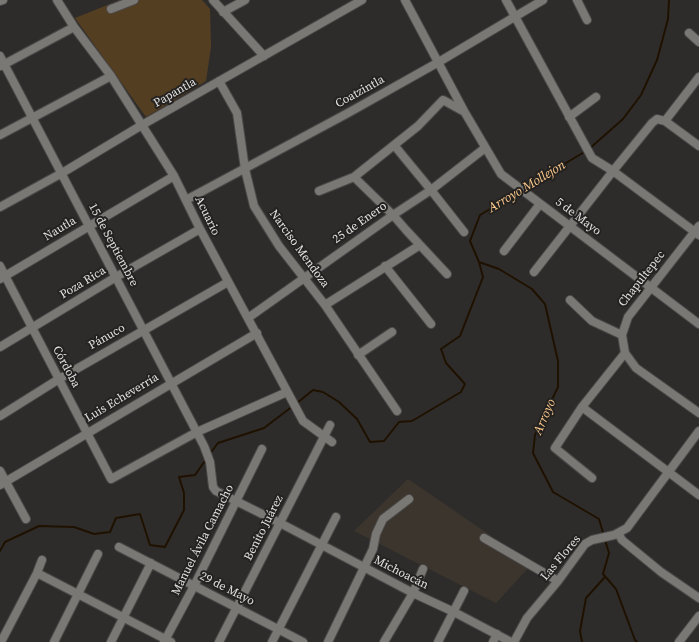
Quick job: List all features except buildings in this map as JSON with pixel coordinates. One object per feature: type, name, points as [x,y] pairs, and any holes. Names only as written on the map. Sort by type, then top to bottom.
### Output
[{"type":"street","name":"Acuario","points":[[57,0],[74,27],[111,76],[174,176],[200,229],[303,421],[332,442]]},
{"type":"street","points":[[111,9],[134,0]]},
{"type":"street","points":[[213,0],[264,56]]},
{"type":"street","points":[[223,12],[245,0]]},
{"type":"street","name":"Papantla","points":[[0,206],[62,173],[142,125],[362,0]]},
{"type":"street","name":"5 de Mayo","points":[[405,0],[464,111],[501,174],[699,324]]},
{"type":"street","points":[[506,0],[592,158],[698,231]]},
{"type":"street","name":"Coatzintla","points":[[186,200],[438,63],[543,0]]},
{"type":"street","points":[[577,0],[587,20]]},
{"type":"street","points":[[2,65],[74,27]]},
{"type":"street","points":[[689,33],[699,42]]},
{"type":"street","name":"15 de Septiembre","points":[[0,56],[2,65],[62,173],[204,446],[210,462],[213,487]]},
{"type":"street","points":[[0,135],[111,76]]},
{"type":"street","points":[[665,121],[699,77]]},
{"type":"street","name":"Narciso Mendoza","points":[[220,81],[237,113],[245,169],[254,206],[279,246],[325,305],[398,411]]},
{"type":"street","points":[[569,117],[596,97]]},
{"type":"street","points":[[319,191],[354,177],[418,126],[443,100],[464,111]]},
{"type":"street","points":[[534,272],[612,171],[657,119],[665,121],[699,146]]},
{"type":"street","points":[[394,145],[432,190],[464,232]]},
{"type":"street","name":"25 de Enero","points":[[248,318],[393,215],[432,190],[485,148]]},
{"type":"street","name":"Nautla","points":[[3,278],[174,176]]},
{"type":"street","points":[[354,177],[393,215],[447,274]]},
{"type":"street","points":[[504,251],[538,202]]},
{"type":"street","name":"Poza Rica","points":[[0,347],[116,277],[200,229]]},
{"type":"street","name":"Chapultepec","points":[[622,334],[628,317],[650,288],[698,231]]},
{"type":"street","points":[[325,305],[420,245]]},
{"type":"street","name":"Córdoba","points":[[0,266],[3,278],[32,327],[111,479],[197,432]]},
{"type":"street","points":[[385,266],[431,324]]},
{"type":"street","name":"Pánuco","points":[[0,416],[59,379],[228,282]]},
{"type":"street","points":[[570,300],[592,321],[622,334],[625,353],[636,368],[699,413]]},
{"type":"street","points":[[358,355],[392,332]]},
{"type":"street","name":"Luis Echeverría","points":[[3,483],[171,382],[256,333]]},
{"type":"street","points":[[592,478],[555,448],[582,407],[625,353]]},
{"type":"street","points":[[197,432],[287,392]]},
{"type":"street","points":[[582,407],[699,495]]},
{"type":"street","name":"Benito Juárez","points":[[219,642],[330,425]]},
{"type":"street","name":"Las Flores","points":[[512,642],[527,618],[558,581],[585,544],[592,540],[616,534],[627,528],[699,431]]},
{"type":"street","name":"Manuel Ávila Camacho","points":[[167,641],[262,449]]},
{"type":"street","points":[[0,471],[3,483],[26,519]]},
{"type":"street","name":"Michoacán","points":[[213,487],[216,491],[236,502],[280,522],[413,593],[454,612],[495,638],[512,642]]},
{"type":"street","points":[[328,642],[373,549],[376,534],[383,519],[409,499]]},
{"type":"street","points":[[272,642],[336,517]]},
{"type":"street","points":[[616,534],[661,572],[699,598]]},
{"type":"street","points":[[484,538],[558,581]]},
{"type":"street","name":"29 de Mayo","points":[[119,547],[303,642]]},
{"type":"street","points":[[54,642],[98,554]]},
{"type":"street","points":[[1,642],[42,560]]},
{"type":"street","points":[[111,642],[151,563]]},
{"type":"street","points":[[384,642],[413,593],[423,570]]},
{"type":"street","points":[[36,573],[167,641]]},
{"type":"street","points":[[438,642],[464,591]]},
{"type":"street","points":[[679,642],[699,616]]},
{"type":"shaded area","points":[[120,0],[202,0],[210,9],[211,47],[206,81],[146,117],[75,18]]},
{"type":"shaded area","points":[[408,479],[532,564],[496,603],[354,531]]},
{"type":"waterway","name":"Arroyo Mollejon","points":[[589,149],[623,119],[641,95],[657,60],[668,19],[669,0]]},
{"type":"waterway","name":"Arroyo Mollejon","points":[[524,188],[586,151]]},
{"type":"waterway","name":"Arroyo Mollejon","points":[[297,403],[313,390],[323,392],[339,402],[357,419],[370,442],[384,441],[399,422],[412,421],[461,392],[465,384],[446,363],[441,349],[460,336],[483,277],[479,262],[470,241],[480,215],[520,191]]},
{"type":"waterway","name":"Arroyo","points":[[479,262],[499,269],[532,289],[545,304],[558,361],[558,387],[535,435],[533,453],[553,492],[599,519],[604,536]]},
{"type":"waterway","name":"Arroyo Mollejon","points":[[209,455],[218,443],[264,428],[293,406]]},
{"type":"waterway","name":"Arroyo Mollejon","points":[[0,551],[5,542],[39,526],[74,527],[94,534],[110,532],[116,518],[140,514],[150,545],[165,547],[184,510],[184,493],[179,477],[195,475],[207,458]]},
{"type":"waterway","name":"Arroyo","points":[[605,540],[609,553],[603,574],[616,589],[637,642]]},
{"type":"waterway","name":"Arroyo","points":[[582,642],[580,631],[586,598],[605,577]]}]
